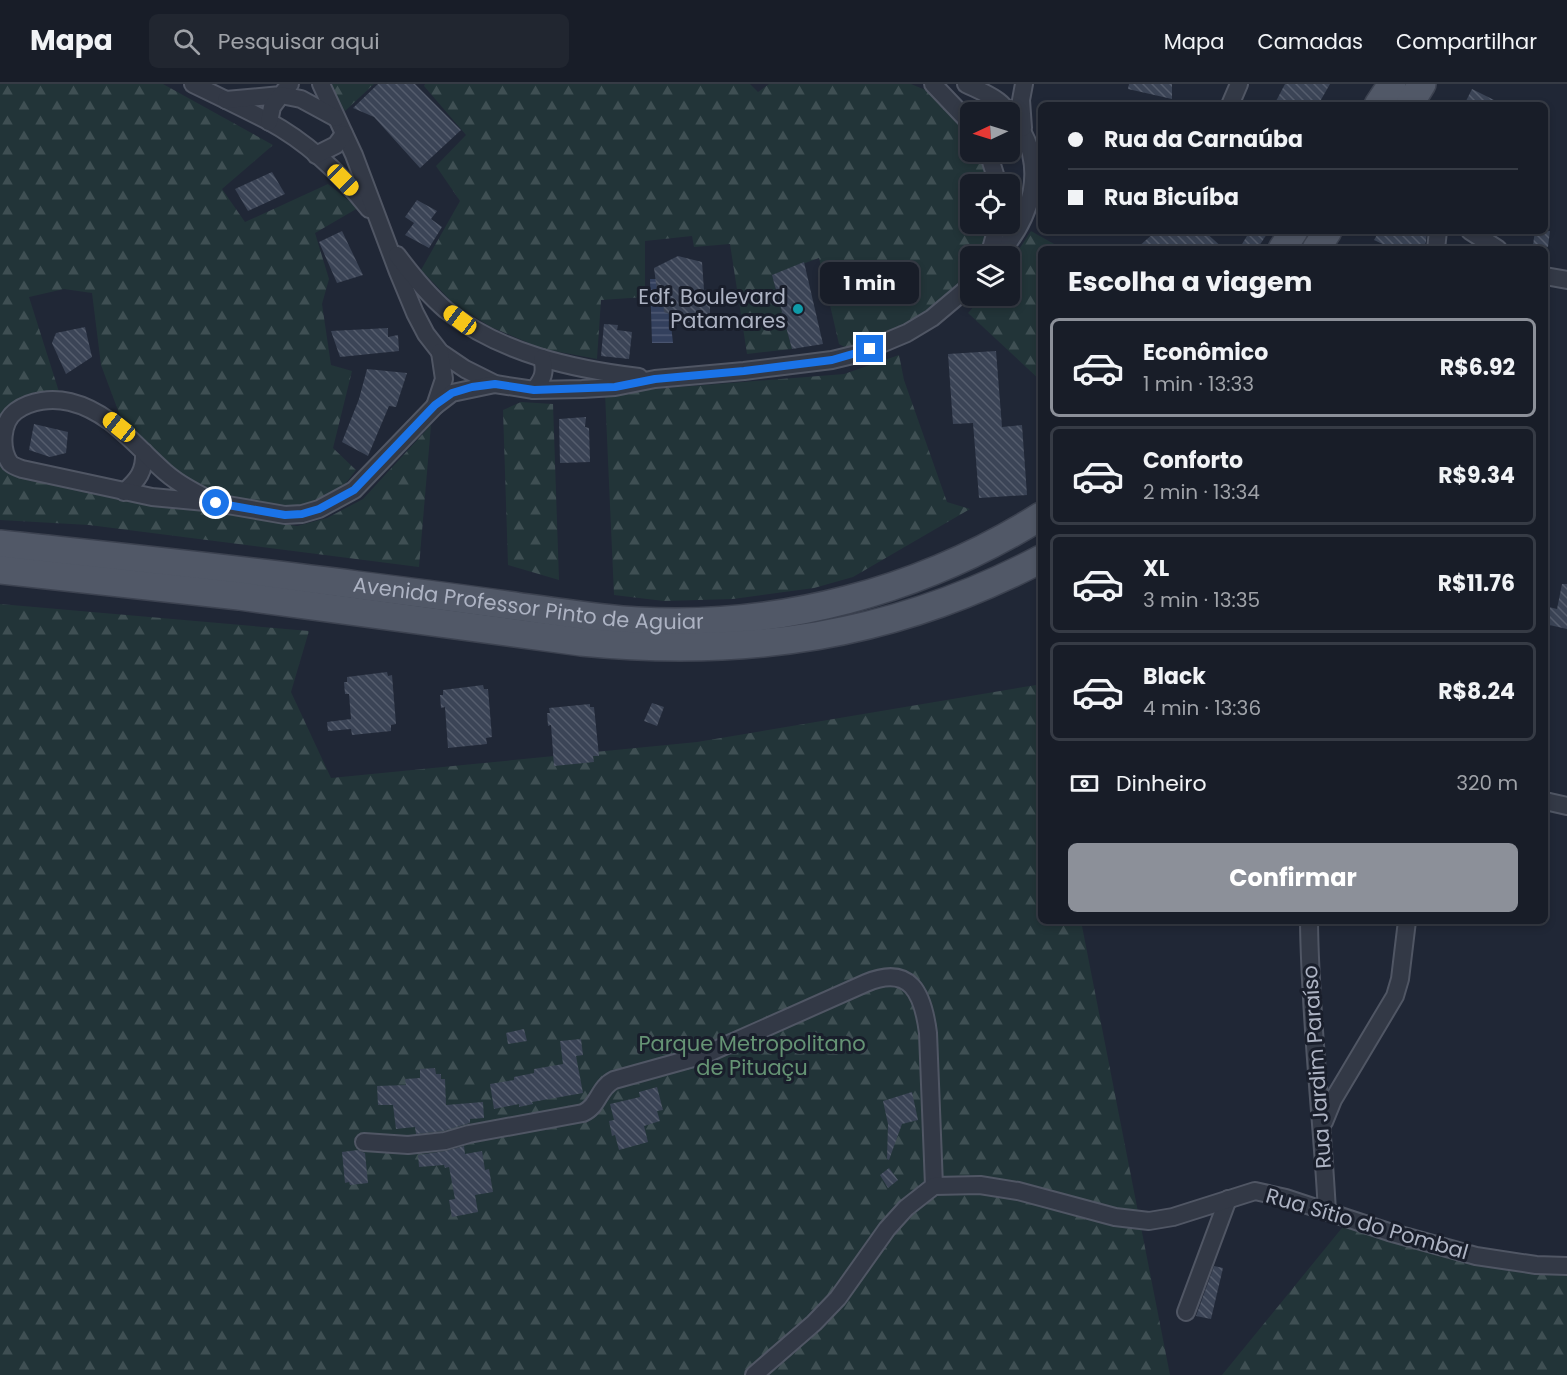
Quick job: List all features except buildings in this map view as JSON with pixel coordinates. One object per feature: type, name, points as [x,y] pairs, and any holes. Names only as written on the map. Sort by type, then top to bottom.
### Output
[{"type":"main road","points":[[1380,102],[1392,84]]},
{"type":"main road","points":[[1411,102],[1422,84]]},
{"type":"main road","name":"Avenida Professor Pinto de Aguiar","points":[[0,544],[318,580],[585,616],[685,622],[742,619],[790,613],[837,603],[891,587],[939,569],[989,546],[1038,518]]},
{"type":"main road","name":"Avenida Professor Pinto de Aguiar","points":[[0,570],[239,596],[580,642],[685,648],[792,640],[843,632],[950,601],[1003,579],[1038,561]]},
{"type":"street","points":[[193,84],[269,122],[316,155],[352,189],[377,219]]},
{"type":"street","points":[[321,84],[344,134],[415,313],[426,334],[440,352],[465,369],[495,384],[534,390],[615,387],[655,379],[793,366],[832,360],[883,344],[932,318],[960,294]]},
{"type":"street","points":[[933,84],[960,112]]},
{"type":"street","points":[[966,84],[999,101],[1024,132]]},
{"type":"street","points":[[1024,84],[1021,100],[1024,132],[1038,172]]},
{"type":"street","points":[[1231,102],[1239,84]]},
{"type":"street","points":[[225,100],[285,90],[336,118]]},
{"type":"street","points":[[269,122],[272,107],[285,90]]},
{"type":"street","points":[[971,102],[986,93]]},
{"type":"street","points":[[316,155],[336,145],[344,134]]},
{"type":"street","points":[[1005,246],[1028,210],[1032,195],[1034,161]]},
{"type":"street","points":[[1020,213],[1028,210]]},
{"type":"street","points":[[1475,234],[1493,246]]},
{"type":"street","points":[[389,244],[423,288],[444,308],[475,330],[518,350],[582,369],[655,379]]},
{"type":"street","points":[[1548,277],[1567,280]]},
{"type":"street","points":[[426,334],[430,318],[444,308]]},
{"type":"street","points":[[435,405],[444,379],[440,352]]},
{"type":"street","points":[[534,390],[544,375],[543,358]]},
{"type":"street","points":[[216,503],[181,484],[106,417],[72,402],[58,400],[29,404],[6,420],[1,444],[4,455],[10,464],[22,470],[152,497],[216,503],[285,515],[302,514],[319,509],[354,490],[435,405],[452,393],[495,384]]},
{"type":"street","points":[[124,492],[140,476],[144,465],[144,452]]},
{"type":"street","points":[[1548,802],[1567,806]]},
{"type":"street","name":"Rua Jardim Paraíso","points":[[1309,924],[1311,994],[1327,1212]]},
{"type":"street","points":[[1322,1126],[1333,1100],[1395,996],[1400,979],[1407,924]]},
{"type":"street","points":[[364,1142],[408,1145],[445,1141],[469,1134],[583,1113],[590,1110],[606,1084],[614,1080],[704,1055],[879,977],[903,978],[913,987],[926,1015],[934,1186],[906,1208],[887,1229],[837,1298],[814,1323],[754,1375]]},
{"type":"street","name":"Rua Sítio do Pombal","points":[[934,1186],[980,1185],[1018,1191],[1115,1217],[1149,1221],[1173,1217],[1255,1191],[1286,1198],[1389,1232],[1476,1256],[1543,1266],[1567,1266]]},
{"type":"street","points":[[1186,1312],[1228,1199]]},
{"type":"green space","points":[[0,84],[163,84],[273,145],[222,189],[245,222],[328,184],[358,208],[315,233],[329,279],[322,304],[331,365],[352,371],[333,448],[356,470],[339,492],[296,511],[166,482],[122,421],[101,365],[92,293],[64,289],[29,297],[60,395],[0,428]]},
{"type":"green space","points":[[326,84],[374,84],[345,111]]},
{"type":"green space","points":[[425,84],[750,84],[758,92],[769,84],[911,84],[940,96],[960,118],[960,162],[987,162],[990,174],[960,174],[960,234],[989,235],[984,246],[960,246],[960,289],[942,317],[858,355],[839,344],[819,258],[772,275],[792,349],[747,354],[730,244],[694,247],[692,236],[645,241],[645,297],[601,300],[597,359],[543,349],[491,327],[454,304],[421,270],[460,201],[436,166],[466,135],[424,86]]},
{"type":"green space","points":[[1031,231],[1058,246],[1038,246],[1038,378],[968,313],[974,306],[1020,306],[1020,248]]},
{"type":"green space","points":[[899,355],[904,380],[947,502],[970,509],[853,577],[814,588],[733,599],[664,601],[614,595],[605,393],[844,374]]},
{"type":"green space","points":[[521,402],[553,404],[559,580],[508,565],[503,410]]},
{"type":"green space","points":[[431,425],[419,567],[89,525],[0,520],[0,454],[9,473],[29,479],[297,526],[327,518],[363,499]]},
{"type":"green space","name":"Parque Metropolitano de Pituaçu","points":[[0,604],[309,631],[291,692],[331,778],[697,742],[1036,685],[1038,696],[1038,924],[1082,924],[1170,1375],[0,1375]]},
{"type":"green space","points":[[1346,1223],[1567,1269],[1567,1375],[1222,1375]]},
{"type":"water","points":[[650,279],[666,279],[673,343],[652,343]]},
{"type":"place","name":"Edf. Boulevard Patamares","points":[[798,309]]},
{"type":"route","points":[[216,503],[285,515],[302,514],[319,509],[354,490],[435,405],[452,393],[472,387],[495,384],[534,390],[615,387],[655,379],[793,366],[832,360],[870,349]]}]
